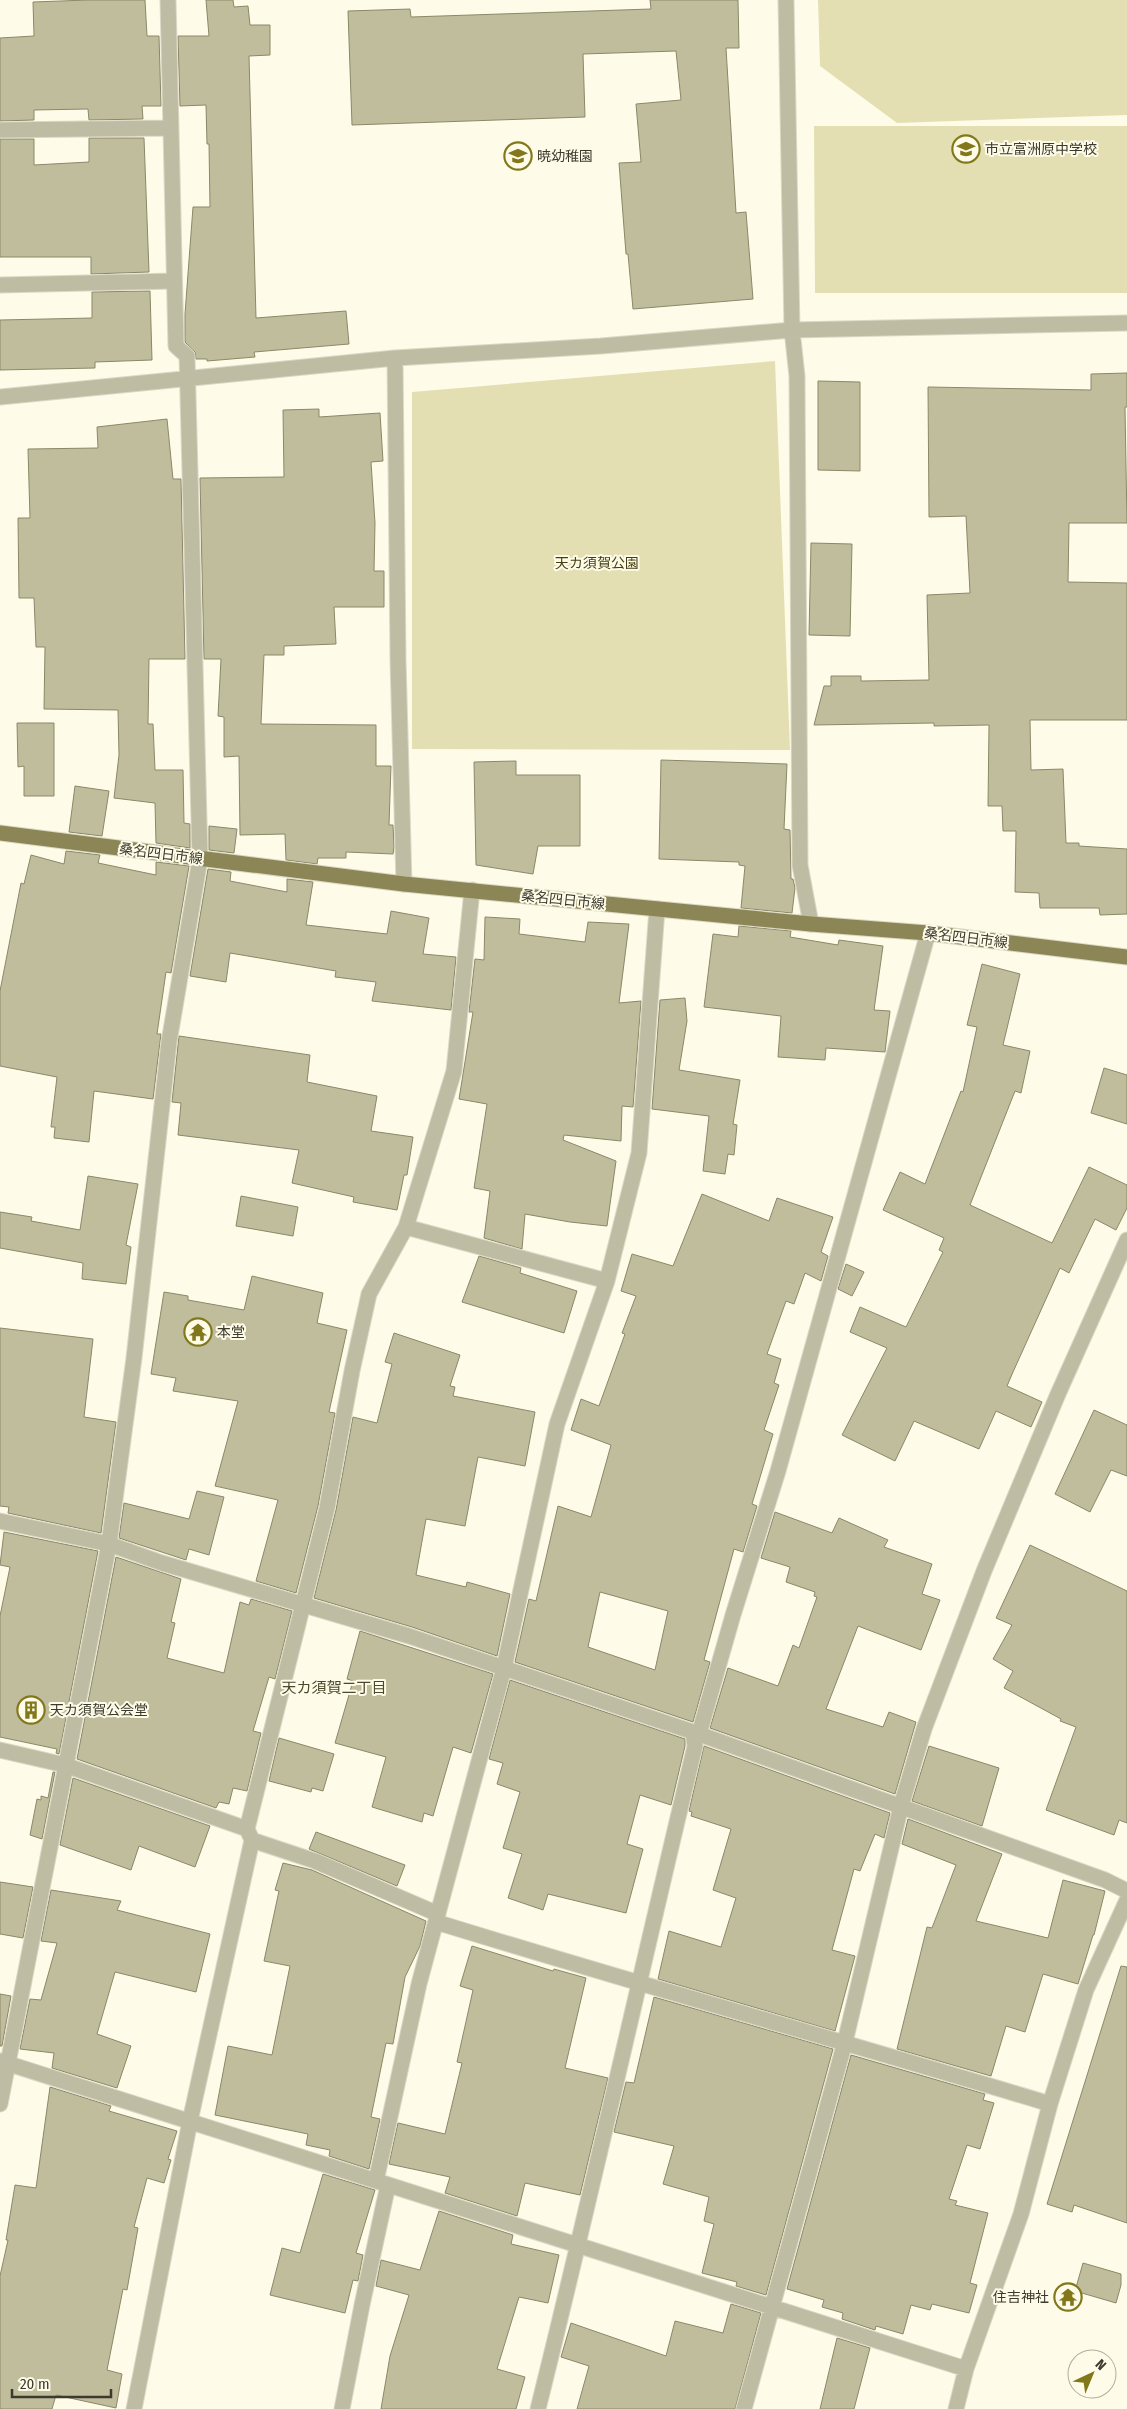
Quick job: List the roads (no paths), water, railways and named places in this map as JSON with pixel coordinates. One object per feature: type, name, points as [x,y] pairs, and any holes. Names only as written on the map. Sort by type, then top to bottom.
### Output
[{"type":"main road","name":"桑名四日市線","points":[[0,833],[404,884],[657,910],[928,933],[1127,957]]},
{"type":"street","points":[[0,2104],[4,2062],[109,1544],[134,1358],[169,1042],[200,859],[187,356],[176,346],[168,0]]},
{"type":"street","points":[[786,0],[792,330],[797,376],[800,865],[811,924]]},
{"type":"street","points":[[0,130],[170,128]]},
{"type":"street","points":[[0,285],[174,281]]},
{"type":"street","points":[[0,397],[395,358],[601,346],[792,330],[1127,323]]},
{"type":"street","points":[[395,358],[398,660],[404,884]]},
{"type":"street","points":[[134,2409],[190,2121],[250,1834],[327,1508],[352,1371],[370,1294],[406,1227],[454,1071],[472,890]]},
{"type":"street","points":[[342,2409],[419,1984],[504,1668],[557,1424],[607,1281],[639,1153],[657,910]]},
{"type":"street","points":[[538,2409],[579,2245],[637,1984],[695,1746],[696,1733],[778,1470],[928,933]]},
{"type":"street","points":[[406,1227],[607,1281]]},
{"type":"street","points":[[744,2409],[845,2042],[901,1806],[924,1729],[984,1571],[1058,1394],[1127,1240]]},
{"type":"street","points":[[0,1521],[109,1544],[162,1563],[409,1636],[696,1733],[1105,1880],[1127,1891]]},
{"type":"street","points":[[0,1750],[65,1765],[250,1834],[315,1861],[437,1918],[637,1984],[845,2042],[1050,2104]]},
{"type":"street","points":[[956,2409],[966,2369],[1020,2214],[1050,2104],[1086,1990],[1127,1900]]},
{"type":"street","points":[[4,2062],[966,2369]]},
{"type":"place","name":"市立富洲原中学校","points":[[966,149]]},
{"type":"place","name":"暁幼稚園","points":[[518,156]]},
{"type":"place","name":"本堂","points":[[198,1332]]},
{"type":"place","name":"天カ須賀公会堂","points":[[31,1710]]},
{"type":"place","name":"住吉神社","points":[[1068,2297]]},
{"type":"district","name":"天カ須賀二丁目","points":[[334,1688]]},
{"type":"park label","name":"天カ須賀公園","points":[[597,563]]}]
